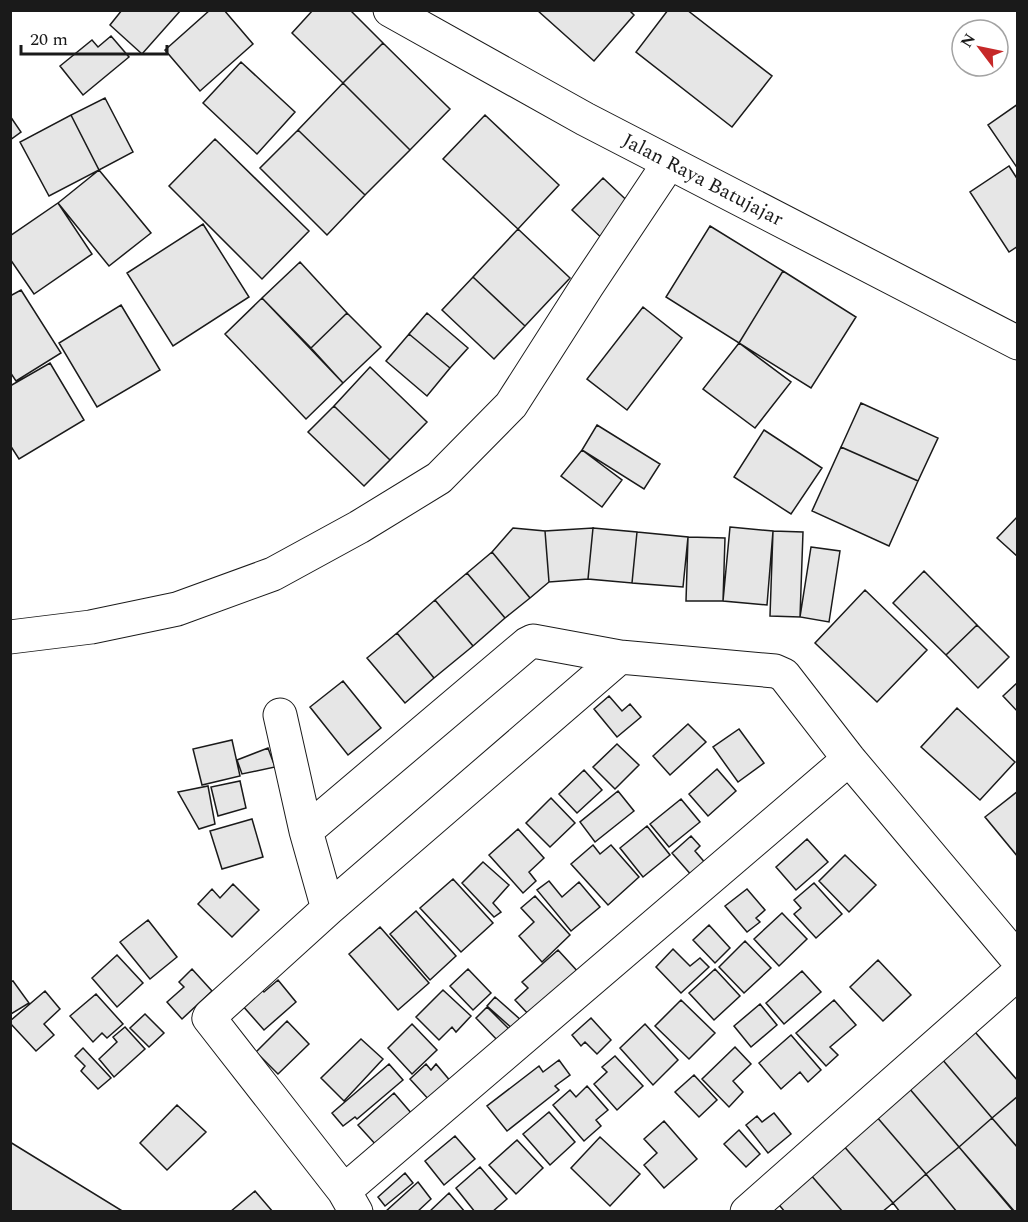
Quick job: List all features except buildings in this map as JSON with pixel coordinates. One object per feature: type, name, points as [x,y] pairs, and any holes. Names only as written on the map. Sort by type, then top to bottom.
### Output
[{"type":"main road","name":"Jalan Raya Batujajar","points":[[390,10],[669,164],[1017,343]]},
{"type":"main road","points":[[10,637],[91,627],[177,609],[273,574],[359,527],[439,478],[511,405],[669,164]]},
{"type":"main road","points":[[306,831],[527,644],[537,641],[620,657],[782,673],[849,759],[1017,960]]},
{"type":"main road","points":[[620,657],[328,909],[212,1012],[209,1018],[350,1201],[849,759]]},
{"type":"main road","points":[[280,715],[306,831],[328,909]]},
{"type":"main road","points":[[747,1212],[1017,973]]}]
